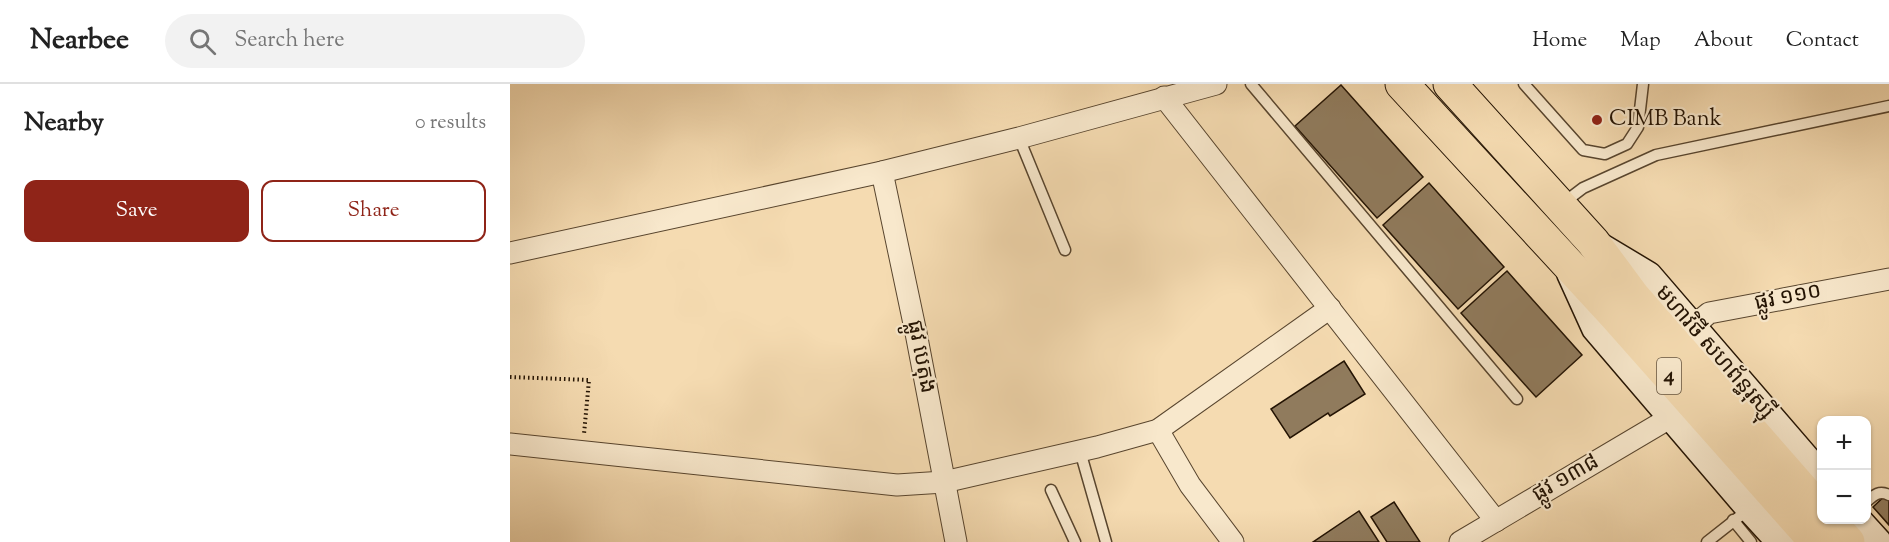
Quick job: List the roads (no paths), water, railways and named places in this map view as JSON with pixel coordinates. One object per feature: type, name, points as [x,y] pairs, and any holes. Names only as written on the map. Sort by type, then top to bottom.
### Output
[{"type":"highway","name":"មហាវិថី សហព័ន្ធរុស្ស៊ី","points":[[1402,84],[1615,315],[1759,497]]},
{"type":"highway","name":"មហាវិថី សហព័ន្ធរុស្ស៊ី","points":[[1450,84],[1593,242],[1633,296],[1759,497]]},
{"type":"highway","name":"4","points":[[1759,497],[1817,511]]},
{"type":"highway","name":"4","points":[[1759,497],[1816,542]]},
{"type":"highway","points":[[1832,524],[1848,542]]},
{"type":"main road","name":"មហាវិថី សហព័ន្ធរុស្ស៊ី","points":[[1593,242],[1648,276],[1817,473]]},
{"type":"main road","name":"មហាវិថី សហព័ន្ធរុស្ស៊ី","points":[[1567,265],[1596,328],[1673,416],[1759,497],[1781,542]]},
{"type":"main road","points":[[1861,524],[1877,542]]},
{"type":"street","points":[[510,253],[882,172],[1019,138],[1216,84]]},
{"type":"street","points":[[1164,97],[1496,521]]},
{"type":"street","name":"ផ្លូវ បេតុង","points":[[882,172],[956,542]]},
{"type":"street","name":"ផ្លូវ ១១០","points":[[1692,327],[1709,313],[1889,279]]},
{"type":"street","points":[[510,444],[897,485],[944,482],[1080,451],[1158,430],[1330,308]]},
{"type":"street","name":"ផ្លូវ ១៣៨","points":[[1460,542],[1673,416]]},
{"type":"street","points":[[1158,430],[1190,485],[1233,542]]},
{"type":"lane","points":[[1251,84],[1517,399]]},
{"type":"lane","points":[[1524,84],[1582,150],[1605,154],[1627,144],[1638,127],[1643,84]]},
{"type":"lane","points":[[1559,206],[1583,188],[1656,155],[1889,106]]},
{"type":"lane","points":[[1019,138],[1065,250]]},
{"type":"lane","points":[[1080,451],[1106,542]]},
{"type":"lane","points":[[1050,490],[1075,542]]},
{"type":"lane","points":[[1871,497],[1883,492],[1889,495]]},
{"type":"lane","points":[[1707,542],[1759,497]]},
{"type":"lane","points":[[1751,542],[1759,497]]},
{"type":"place","name":"CIMB Bank","points":[[1597,120]]}]
